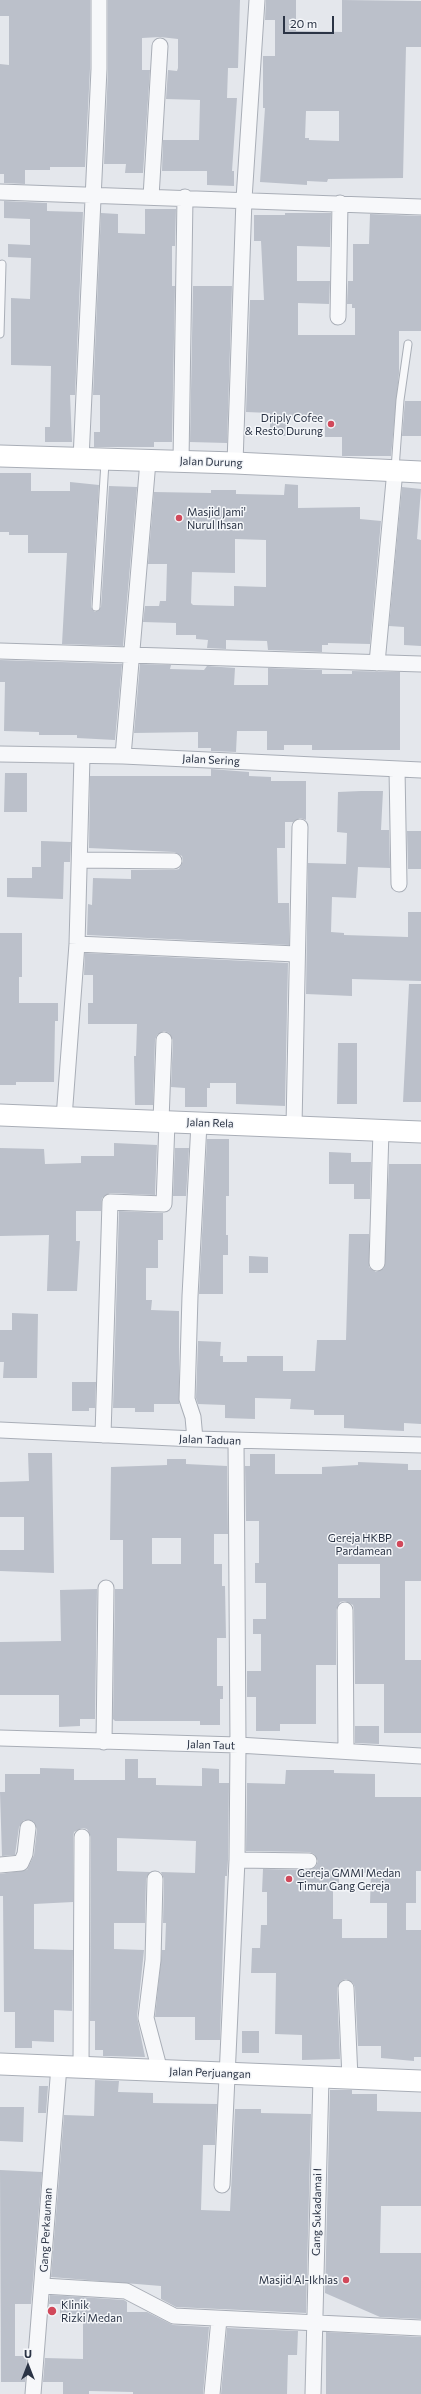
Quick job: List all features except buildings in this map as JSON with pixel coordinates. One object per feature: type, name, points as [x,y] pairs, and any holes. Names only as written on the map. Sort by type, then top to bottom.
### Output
[{"type":"street","points":[[81,459],[99,69],[99,0]]},
{"type":"street","points":[[234,463],[244,200],[257,0]]},
{"type":"street","points":[[151,197],[160,46]]},
{"type":"street","points":[[0,192],[421,207]]},
{"type":"street","points":[[181,461],[185,198]]},
{"type":"street","points":[[338,317],[340,203]]},
{"type":"street","name":"Jalan Durung","points":[[0,456],[234,463],[421,472]]},
{"type":"street","points":[[123,756],[148,461]]},
{"type":"street","points":[[377,663],[395,470]]},
{"type":"street","points":[[0,650],[421,664]]},
{"type":"street","name":"Jalan Sering","points":[[0,754],[123,756],[421,770]]},
{"type":"street","points":[[64,1118],[77,944],[82,756]]},
{"type":"street","points":[[397,769],[399,884]]},
{"type":"street","points":[[294,1126],[296,954],[300,827]]},
{"type":"street","points":[[80,860],[174,861]]},
{"type":"street","points":[[77,944],[296,954]]},
{"type":"street","points":[[103,1435],[110,1202],[164,1204],[164,1040]]},
{"type":"street","name":"Jalan Rela","points":[[0,1115],[421,1132]]},
{"type":"street","points":[[195,1439],[193,1417],[187,1399],[190,1296],[199,1123]]},
{"type":"street","points":[[377,1263],[381,1130]]},
{"type":"street","name":"Jalan Taduan","points":[[0,1430],[236,1441],[421,1445]]},
{"type":"street","points":[[222,2185],[236,1860],[238,1745],[236,1441]]},
{"type":"street","points":[[104,1742],[106,1588]]},
{"type":"street","points":[[345,1610],[346,1752]]},
{"type":"street","name":"Jalan Taut","points":[[0,1738],[238,1745],[421,1756]]},
{"type":"street","points":[[0,1865],[21,1863],[25,1854],[28,1828]]},
{"type":"street","points":[[81,2067],[82,1837]]},
{"type":"street","points":[[236,1860],[309,1862]]},
{"type":"street","points":[[155,1879],[153,1960],[146,2018],[160,2071]]},
{"type":"street","points":[[346,1988],[350,2078]]},
{"type":"street","name":"Jalan Perjuangan","points":[[0,2064],[421,2081]]},
{"type":"street","name":"Gang Perkauman","points":[[33,2394],[43,2286],[59,2066]]},
{"type":"street","name":"Gang Sukadamai I","points":[[313,2394],[321,2077]]},
{"type":"street","points":[[43,2286],[126,2291],[174,2316],[421,2328]]},
{"type":"street","points":[[212,2394],[219,2319]]},
{"type":"lane","points":[[0,334],[2,264]]},
{"type":"lane","points":[[395,470],[400,400],[408,344]]},
{"type":"lane","points":[[96,607],[105,460]]},
{"type":"place","name":"Driply Cofee & Resto Durung","points":[[331,424]]},
{"type":"place","name":"Masjid Jami' Nurul Ihsan","points":[[179,518]]},
{"type":"place","name":"Gereja HKBP Pardamean","points":[[400,1544]]},
{"type":"place","name":"Gereja GMMI Medan Timur Gang Gereja","points":[[289,1879]]},
{"type":"place","name":"Masjid Al-Ikhlas","points":[[346,2280]]},
{"type":"place","name":"Klinik Rizki Medan","points":[[52,2311]]}]
